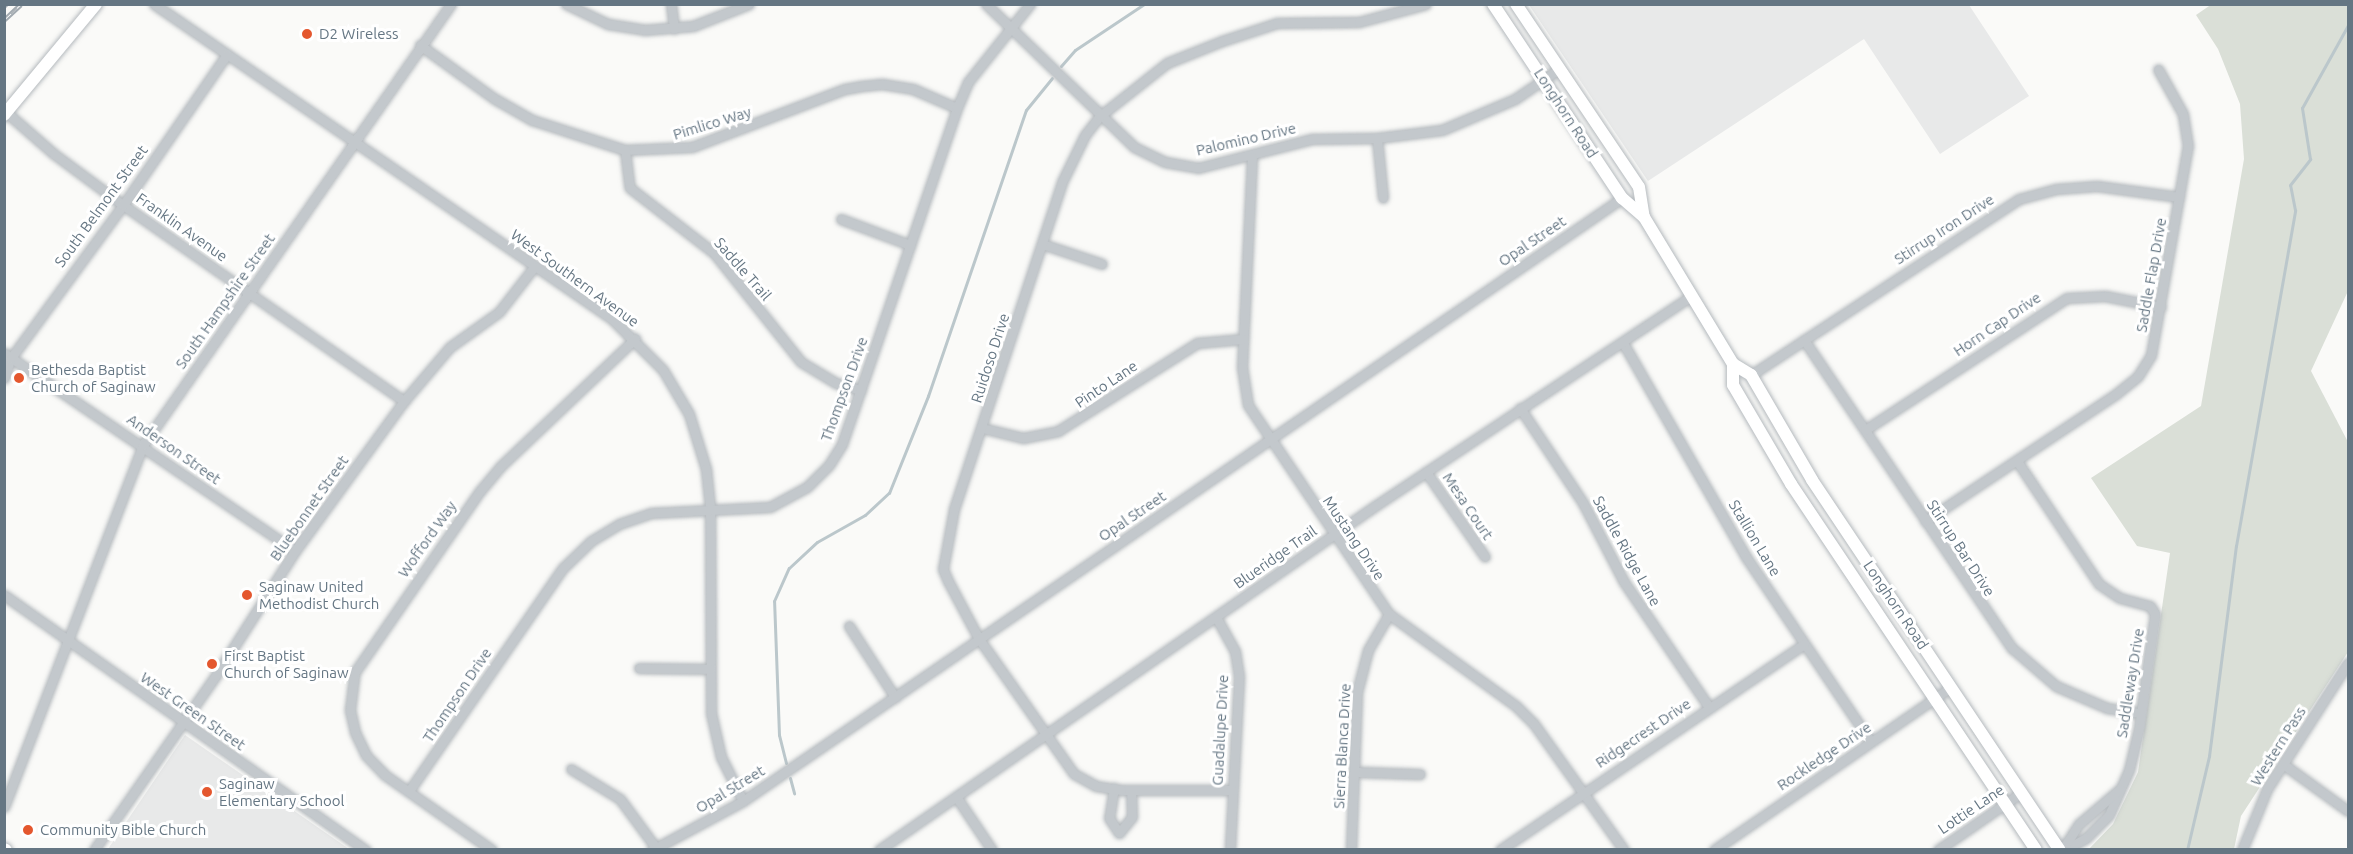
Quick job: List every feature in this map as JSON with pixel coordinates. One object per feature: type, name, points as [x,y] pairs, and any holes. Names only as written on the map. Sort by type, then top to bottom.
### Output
[{"type":"main road","points":[[5,113],[96,4]]},
{"type":"main road","name":"Longhorn Road","points":[[1493,4],[1622,198],[1644,217],[1733,364],[1751,375],[1812,480],[2062,849]]},
{"type":"main road","name":"Longhorn Road","points":[[1516,4],[1639,187],[1644,217]]},
{"type":"main road","name":"Longhorn Road","points":[[1733,364],[1733,386],[1791,484],[2036,849]]},
{"type":"street","name":"West Southern Avenue","points":[[154,4],[636,339],[663,370],[689,414],[703,455],[710,508],[710,669],[716,744],[743,801]]},
{"type":"street","name":"South Hampshire Street","points":[[4,807],[70,643],[144,445],[420,45],[451,4]]},
{"type":"street","points":[[566,4],[586,16],[628,28],[674,29],[705,23],[749,4]]},
{"type":"street","points":[[670,4],[674,29]]},
{"type":"street","name":"Palomino Drive","points":[[986,4],[1134,147],[1165,162],[1198,168],[1252,157],[1312,139],[1377,138],[1442,130],[1515,99],[1543,77],[1559,69]]},
{"type":"street","name":"Thompson Drive","points":[[409,791],[576,554],[603,532],[638,517],[710,508],[770,507],[807,487],[836,454],[861,390],[957,108],[968,82],[1030,4]]},
{"type":"street","name":"Ruidoso Drive","points":[[1232,790],[1131,790],[1095,786],[1074,774],[979,639],[943,569],[954,509],[1062,182],[1085,135],[1100,116],[1167,63],[1255,30],[1277,23],[1359,22],[1426,4]]},
{"type":"street","name":"Pimlico Way","points":[[420,45],[495,99],[532,120],[625,150],[692,147],[844,89],[862,86],[882,84],[913,89],[957,108]]},
{"type":"street","name":"South Belmont Street","points":[[4,378],[8,356],[123,205],[227,54]]},
{"type":"street","name":"Saddle Flap Drive","points":[[1925,520],[2017,461],[2138,376],[2151,355],[2179,197],[2187,130],[2176,99],[2158,69]]},
{"type":"street","name":"Franklin Avenue","points":[[5,113],[54,154],[123,205],[404,401]]},
{"type":"street","points":[[1377,138],[1383,198]]},
{"type":"street","name":"Saddle Trail","points":[[625,150],[630,188],[714,254],[801,362],[836,382],[861,390]]},
{"type":"street","name":"Mustang Drive","points":[[1252,157],[1243,339],[1243,389],[1248,405],[1333,535],[1389,614],[1516,706],[1624,849]]},
{"type":"street","name":"Stirrup Iron Drive","points":[[1751,375],[2019,199],[2056,189],[2097,186],[2179,197]]},
{"type":"street","name":"Opal Street","points":[[654,849],[743,801],[1622,198]]},
{"type":"street","points":[[841,219],[910,245]]},
{"type":"street","points":[[1042,244],[1102,264]]},
{"type":"street","name":"Bluebonnet Street","points":[[94,849],[182,722],[295,551],[404,401],[433,363],[499,312],[534,267]]},
{"type":"street","name":"Blueridge Trail","points":[[879,849],[1046,737],[1333,535],[1692,295]]},
{"type":"street","name":"Horn Cap Drive","points":[[1864,430],[2067,298],[2105,296],[2161,307]]},
{"type":"street","name":"Wofford Way","points":[[492,849],[385,775],[359,744],[350,701],[356,672],[487,482],[636,339]]},
{"type":"street","name":"Pinto Lane","points":[[982,428],[1023,438],[1058,431],[1197,343],[1243,339]]},
{"type":"street","name":"Stirrup Bar Drive","points":[[1804,340],[1997,629],[2040,676],[2090,703],[2140,713]]},
{"type":"street","name":"Stallion Lane","points":[[1623,343],[1746,556],[1871,742]]},
{"type":"street","name":"Anderson Street","points":[[8,356],[144,445],[295,551]]},
{"type":"street","name":"Saddle Ridge Lane","points":[[1520,408],[1583,503],[1630,591],[1709,707]]},
{"type":"street","name":"Saddleway Drive","points":[[2017,461],[2099,584],[2120,598],[2150,606],[2155,614],[2135,750],[2122,788],[2098,828],[2062,849]]},
{"type":"street","name":"Mesa Court","points":[[1426,472],[1485,557]]},
{"type":"street","name":"West Green Street","points":[[4,595],[366,849]]},
{"type":"street","name":"Sierra Blanca Drive","points":[[1351,849],[1356,771],[1357,692],[1368,650],[1389,614]]},
{"type":"street","name":"Guadalupe Drive","points":[[1216,617],[1235,651],[1239,677],[1230,849]]},
{"type":"street","points":[[849,626],[895,697]]},
{"type":"street","name":"Ridgecrest Drive","points":[[1500,849],[1804,644]]},
{"type":"street","name":"Western Pass","points":[[2242,849],[2254,815],[2283,764],[2349,663]]},
{"type":"street","points":[[639,668],[710,669]]},
{"type":"street","name":"Rockledge Drive","points":[[1714,849],[1951,687]]},
{"type":"street","points":[[2283,764],[2349,811]]},
{"type":"street","points":[[571,769],[620,799],[635,814],[654,849]]},
{"type":"street","points":[[1356,771],[1420,774]]},
{"type":"street","points":[[1114,788],[1109,818],[1119,833],[1132,817],[1131,790]]},
{"type":"street","points":[[2062,849],[2079,824],[2122,788]]},
{"type":"street","name":"Lottie Lane","points":[[1938,849],[2022,792]]},
{"type":"street","points":[[957,798],[992,849]]},
{"type":"shaded area","points":[[2212,4],[2348,5],[2348,291],[2311,371],[2348,442],[2348,652],[2241,816],[2234,849],[2089,849],[2113,824],[2138,772],[2170,553],[2137,546],[2091,478],[2201,406],[2244,159],[2240,104],[2218,49],[2196,15]]},
{"type":"shaded area","points":[[1529,5],[1969,5],[2029,96],[1940,154],[1864,39],[1648,181]]},
{"type":"shaded area","name":"Saginaw Elementary School","points":[[185,735],[349,849],[108,849]]},
{"type":"waterway","points":[[1061,66],[1075,50],[1144,4]]},
{"type":"waterway","points":[[2187,850],[2209,756],[2236,546],[2295,210],[2290,185],[2310,159],[2302,108],[2348,25]]},
{"type":"waterway","points":[[786,763],[779,735],[774,601],[789,568],[817,542],[865,515],[889,493],[928,396],[1026,110],[1052,78]]},
{"type":"waterway","points":[[790,778],[794,793]]},
{"type":"railway","points":[[4,20],[21,4]]},
{"type":"place","name":"D2 Wireless","points":[[307,34]]},
{"type":"place","name":"Bethesda Baptist Church of Saginaw","points":[[19,378]]},
{"type":"place","name":"Saginaw United Methodist Church","points":[[247,595]]},
{"type":"place","name":"First Baptist Church of Saginaw","points":[[212,664]]},
{"type":"place","name":"Saginaw Elementary School","points":[[207,792]]},
{"type":"place","name":"Community Bible Church","points":[[28,830]]}]
